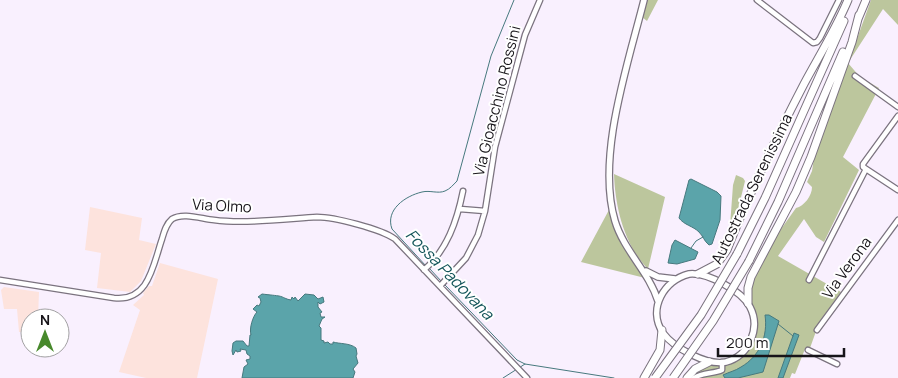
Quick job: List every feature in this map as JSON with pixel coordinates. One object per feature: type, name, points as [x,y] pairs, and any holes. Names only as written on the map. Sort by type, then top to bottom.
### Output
[{"type":"highway","points":[[698,274],[716,264],[727,250],[773,144],[839,21],[848,0]]},
{"type":"highway","name":"Autostrada Serenissima","points":[[655,378],[701,315],[737,254],[765,198],[853,0]]},
{"type":"highway","name":"Autostrada Serenissima","points":[[673,378],[713,321],[749,261],[778,202],[866,0]]},
{"type":"highway","points":[[748,303],[748,288],[751,277],[796,192],[811,157],[852,42],[859,15]]},
{"type":"highway","points":[[645,378],[660,350],[662,330]]},
{"type":"highway","points":[[687,378],[695,369],[709,362]]},
{"type":"main road","points":[[644,0],[613,130],[608,169],[611,205],[615,222],[624,242],[653,285],[658,301],[657,316],[662,330],[673,342],[694,356],[709,362],[722,362],[739,355],[747,348],[752,338],[754,322],[748,303],[738,294],[714,279],[698,274],[689,274],[677,278],[665,288],[658,301]]},
{"type":"main road","points":[[637,263],[654,276],[677,278]]},
{"type":"street","name":"Via Gioacchino Rossini","points":[[442,284],[469,253],[478,234],[485,211],[495,147],[514,75],[525,36],[540,0]]},
{"type":"street","points":[[757,0],[813,43],[817,42],[820,38],[839,0]]},
{"type":"street","points":[[856,76],[898,107]]},
{"type":"street","points":[[898,116],[863,164],[866,169],[898,190]]},
{"type":"street","points":[[809,280],[866,169]]},
{"type":"street","name":"Via Gioacchino Rossini","points":[[427,268],[450,235],[460,209],[463,191]]},
{"type":"street","points":[[460,209],[485,211]]},
{"type":"street","name":"Via Olmo","points":[[0,280],[118,298],[133,296],[146,284],[168,225],[174,218],[184,216],[224,221],[330,218],[376,230],[391,236],[427,268],[527,378]]},
{"type":"street","name":"Via Verona","points":[[817,330],[898,220]]},
{"type":"street","points":[[808,350],[837,364]]},
{"type":"street","points":[[694,378],[722,370],[722,362]]},
{"type":"shaded area","points":[[90,207],[142,218],[139,240],[156,244],[141,281],[130,292],[97,288],[101,253],[85,250]]},
{"type":"shaded area","points":[[160,263],[218,279],[197,378],[146,378],[119,372],[140,310],[133,305],[144,295],[143,293],[149,286],[152,286]]},
{"type":"shaded area","points":[[4,287],[39,292],[38,308],[20,308],[20,332],[17,309],[4,309],[1,290]]},
{"type":"green space","points":[[646,0],[658,0],[647,21],[642,17]]},
{"type":"green space","points":[[871,0],[898,0],[898,25],[883,9],[849,62]]},
{"type":"green space","points":[[848,63],[860,77],[879,88],[843,157],[859,170],[824,242],[816,237],[804,219],[778,256],[841,292],[819,323],[810,348],[805,349],[795,374],[792,373],[790,378],[687,378],[708,365],[726,363],[738,358],[757,325],[749,286],[776,236],[796,208],[805,203],[811,194],[812,187],[807,182]]},
{"type":"green space","points":[[614,174],[665,197],[648,269],[633,249],[622,225],[616,199]]},
{"type":"green space","points":[[736,175],[745,181],[734,226],[725,242],[730,226],[733,185]]},
{"type":"green space","points":[[610,208],[624,245],[633,262],[645,278],[581,262]]},
{"type":"water","points":[[691,179],[717,192],[721,196],[720,220],[712,244],[709,245],[699,232],[679,218],[689,180]]},
{"type":"water","points":[[675,240],[698,252],[695,259],[677,264],[668,263]]},
{"type":"water","points":[[262,294],[291,300],[292,297],[294,299],[295,297],[298,301],[305,294],[314,295],[318,299],[323,297],[324,302],[320,304],[318,302],[318,307],[322,312],[320,313],[321,317],[325,317],[319,326],[321,328],[321,340],[324,343],[348,344],[356,348],[358,363],[353,369],[355,372],[353,378],[242,378],[244,367],[248,364],[246,360],[250,359],[250,356],[246,350],[240,349],[241,351],[237,352],[236,350],[233,355],[233,343],[243,341],[249,346],[251,326],[257,312],[253,309],[257,305],[259,306],[261,302],[258,297]]},
{"type":"water","points":[[765,315],[769,315],[779,321],[763,372],[738,378],[725,378],[723,375],[741,367],[758,351],[764,338]]},
{"type":"water","points":[[794,333],[799,335],[783,378],[778,378]]},
{"type":"waterway","name":"Fossa Padovana","points":[[426,266],[392,229],[391,216],[403,200],[425,192],[445,191],[457,181],[491,56],[514,0]]},
{"type":"waterway","points":[[691,248],[696,241],[703,237]]},
{"type":"waterway","name":"Fossa Padovana","points":[[429,268],[442,282]]},
{"type":"waterway","name":"Fossa Padovana","points":[[445,285],[517,360],[525,364]]},
{"type":"waterway","points":[[778,324],[793,336]]},
{"type":"waterway","points":[[503,378],[525,364],[614,378]]}]
